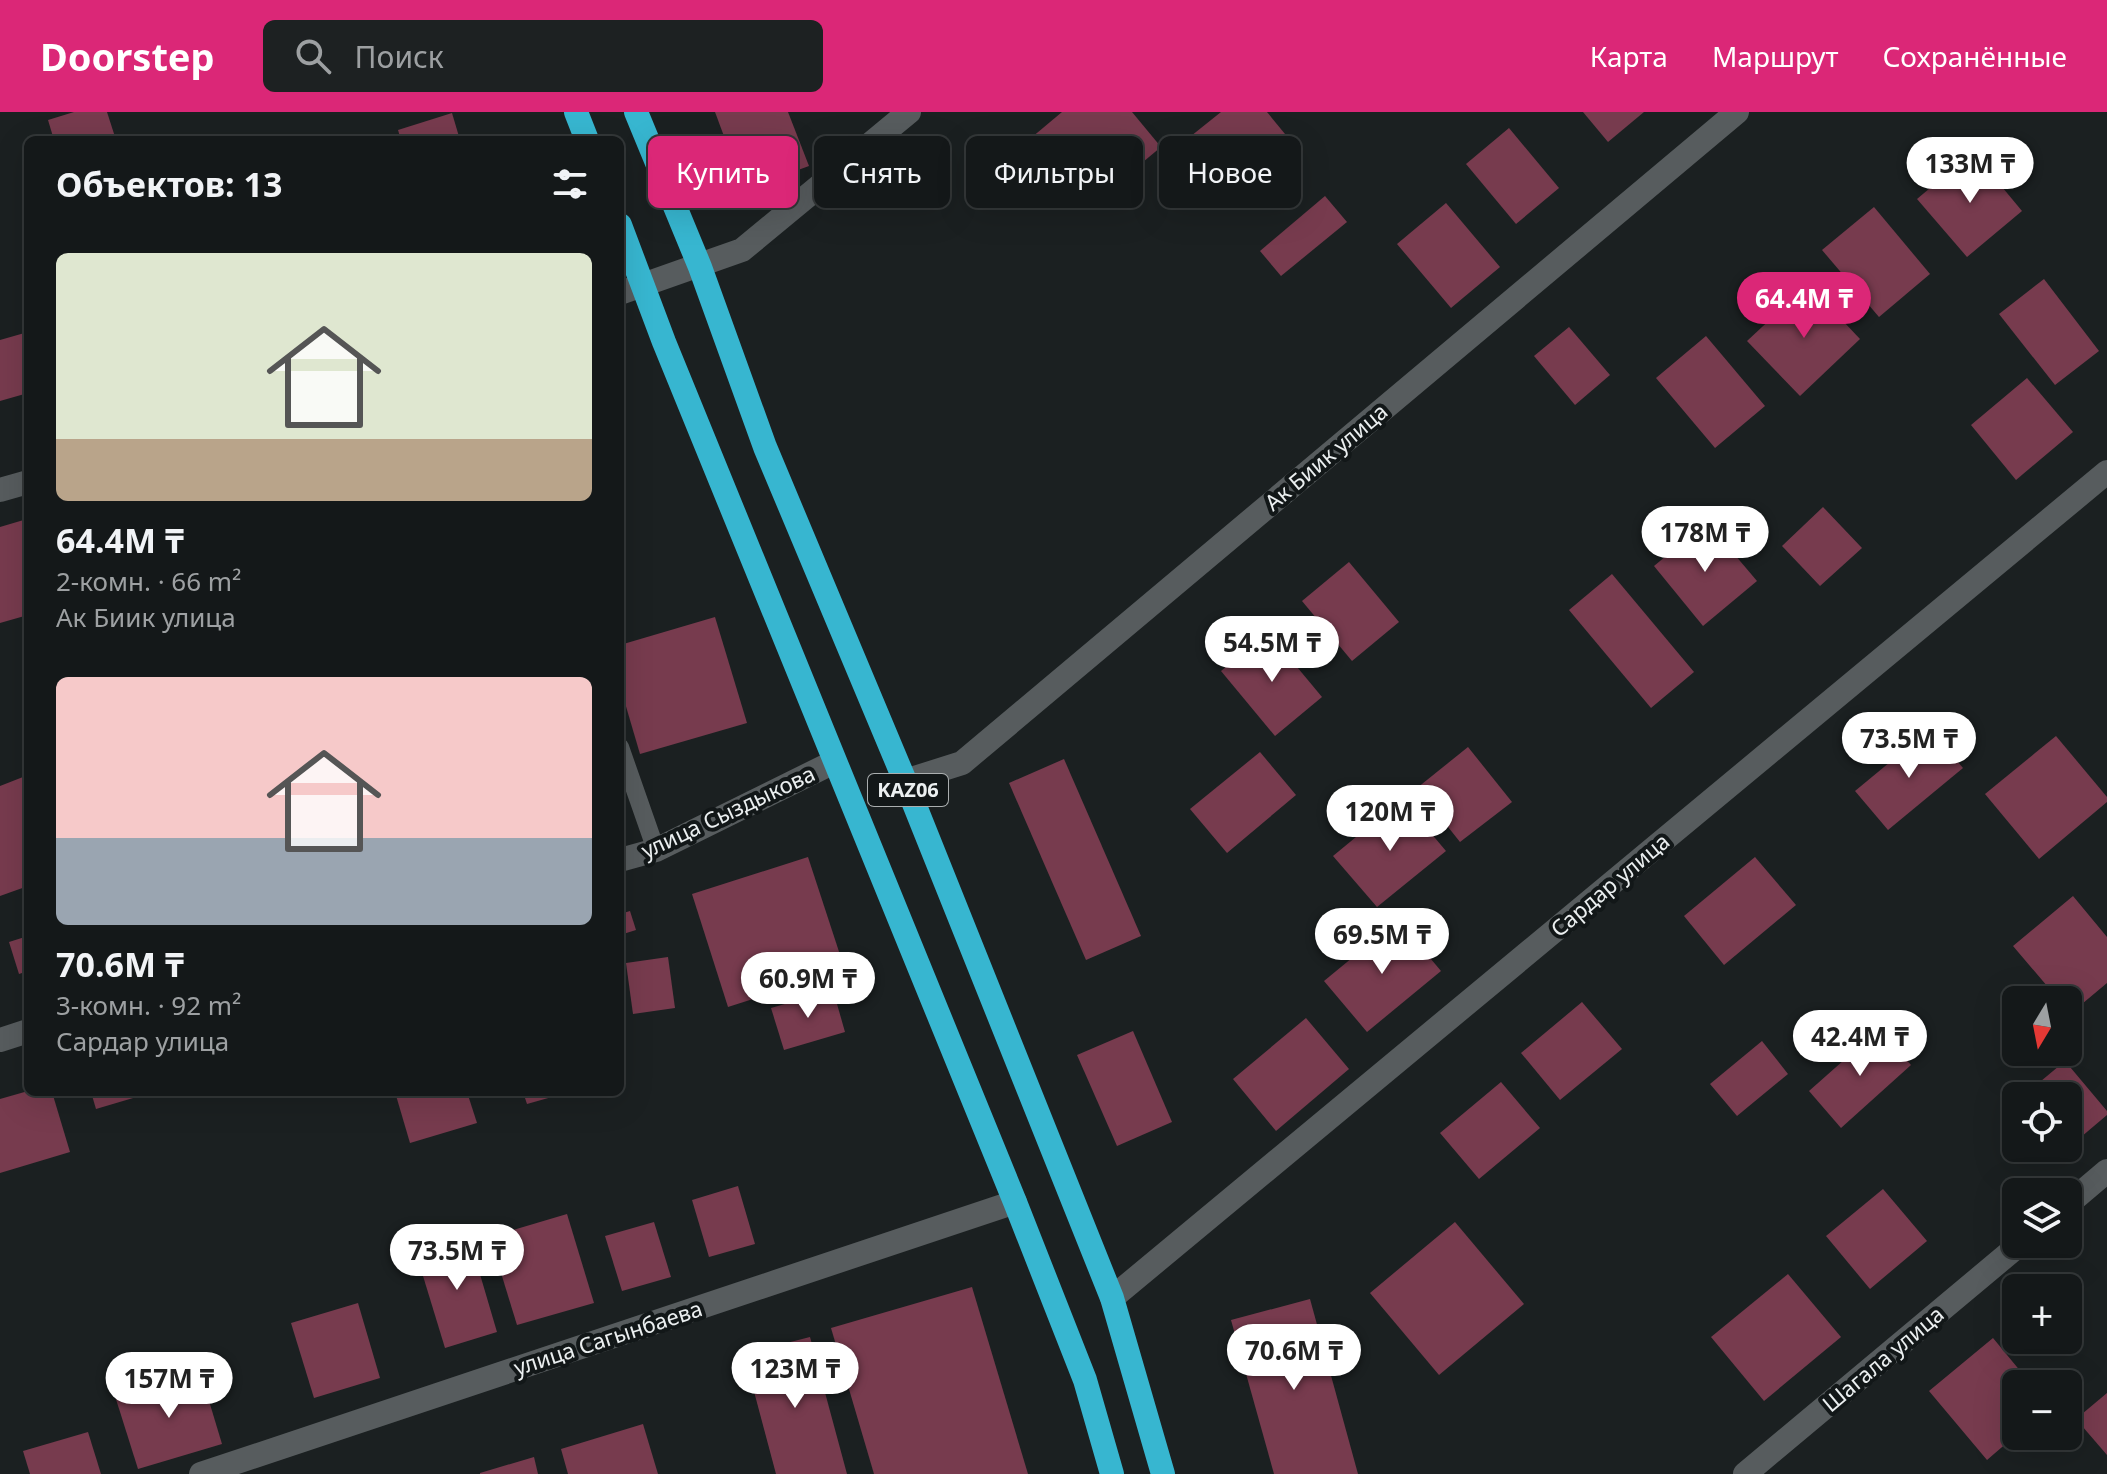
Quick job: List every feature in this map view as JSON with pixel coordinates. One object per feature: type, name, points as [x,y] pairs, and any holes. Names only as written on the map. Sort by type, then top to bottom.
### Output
[{"type":"highway","points":[[576,112],[585,136]]},
{"type":"highway","name":"KАZ06","points":[[636,112],[700,267],[765,447],[905,781],[1112,1298],[1163,1474]]},
{"type":"highway","name":"KАZ06","points":[[624,246],[632,289],[834,762],[1015,1202],[1085,1380],[1112,1474]]},
{"type":"street","points":[[632,289],[742,250],[909,112]]},
{"type":"street","name":"Ак Биик улица","points":[[905,781],[962,763],[1737,112]]},
{"type":"street","name":"Сардар улица","points":[[1112,1298],[2107,472]]},
{"type":"street","points":[[0,490],[24,483]]},
{"type":"street","name":"улица Сыздыкова","points":[[624,859],[656,850],[834,762]]},
{"type":"street","points":[[0,1040],[24,1032]]},
{"type":"street","points":[[2082,1192],[2107,1171]]},
{"type":"street","name":"улица Сагынбаева","points":[[201,1474],[1015,1202]]},
{"type":"street","name":"Шагала улица","points":[[1745,1474],[2003,1258]]},
{"type":"lane","points":[[624,758],[656,850]]},
{"type":"building","points":[[74,112],[107,112],[115,136],[53,136],[48,120]]},
{"type":"building","points":[[715,112],[788,112],[797,136],[724,136]]},
{"type":"building","points":[[1062,112],[1132,112],[1159,145],[1159,149],[1143,162],[1143,136],[1033,136]]},
{"type":"building","points":[[1221,112],[1267,112],[1285,134],[1283,136],[1191,136]]},
{"type":"building","points":[[1583,112],[1644,112],[1608,142]]},
{"type":"building","points":[[452,113],[459,136],[400,136],[398,130]]},
{"type":"building","points":[[1509,128],[1559,188],[1516,224],[1466,164]]},
{"type":"building","points":[[798,138],[809,166],[798,170]]},
{"type":"building","points":[[1973,152],[2022,211],[1967,257],[1917,199]]},
{"type":"building","points":[[1325,196],[1347,222],[1281,276],[1260,251]]},
{"type":"building","points":[[1446,203],[1500,267],[1451,308],[1397,244]]},
{"type":"building","points":[[1874,207],[1930,274],[1879,317],[1822,250]]},
{"type":"building","points":[[2044,279],[2099,351],[2055,385],[1999,314]]},
{"type":"building","points":[[1808,284],[1860,339],[1800,396],[1747,341]]},
{"type":"building","points":[[1569,327],[1610,375],[1575,405],[1534,356]]},
{"type":"building","points":[[24,333],[24,394],[0,401],[0,340]]},
{"type":"building","points":[[1706,336],[1765,406],[1715,448],[1656,378]]},
{"type":"building","points":[[2027,378],[2073,432],[2016,480],[1971,425]]},
{"type":"building","points":[[1823,507],[1862,548],[1820,586],[1782,546]]},
{"type":"building","points":[[24,520],[24,616],[0,623],[0,527]]},
{"type":"building","points":[[1707,522],[1757,581],[1703,626],[1654,566]]},
{"type":"building","points":[[1349,562],[1399,622],[1352,661],[1302,601]]},
{"type":"building","points":[[1612,574],[1694,672],[1651,708],[1569,610]]},
{"type":"building","points":[[715,617],[747,723],[640,754],[624,700],[624,644]]},
{"type":"building","points":[[1268,632],[1322,697],[1275,736],[1221,671]]},
{"type":"building","points":[[1930,729],[1963,768],[1888,830],[1855,791]]},
{"type":"building","points":[[2056,736],[2107,797],[2107,802],[2039,859],[1985,794]]},
{"type":"building","points":[[1468,747],[1512,802],[1460,842],[1417,788]]},
{"type":"building","points":[[1260,752],[1296,795],[1227,853],[1190,809]]},
{"type":"building","points":[[1064,759],[1141,936],[1086,960],[1009,783]]},
{"type":"building","points":[[23,777],[24,780],[24,887],[0,896],[0,786]]},
{"type":"building","points":[[1402,799],[1446,851],[1377,907],[1333,856]]},
{"type":"building","points":[[808,857],[845,970],[728,1007],[692,894]]},
{"type":"building","points":[[1755,857],[1796,905],[1724,965],[1684,916]]},
{"type":"building","points":[[2073,896],[2107,937],[2107,983],[2082,1004],[2082,986],[2047,986],[2013,946]]},
{"type":"building","points":[[630,911],[636,930],[624,934],[624,913]]},
{"type":"building","points":[[1398,920],[1441,971],[1367,1032],[1324,981]]},
{"type":"building","points":[[24,937],[24,972],[19,974],[9,942]]},
{"type":"building","points":[[668,957],[675,1008],[633,1014],[626,963]]},
{"type":"building","points":[[833,990],[845,1032],[784,1050],[771,1008]]},
{"type":"building","points":[[1582,1002],[1622,1049],[1560,1100],[1521,1053]]},
{"type":"building","points":[[1306,1018],[1349,1069],[1276,1131],[1233,1079]]},
{"type":"building","points":[[1879,1029],[1911,1065],[1841,1128],[1809,1091]]},
{"type":"building","points":[[1133,1031],[1172,1122],[1117,1146],[1077,1055]]},
{"type":"building","points":[[1762,1041],[1788,1074],[1737,1116],[1710,1084]]},
{"type":"building","points":[[2059,1066],[2069,1066],[2107,1111],[2107,1115],[2082,1136],[2082,1082],[2040,1082]]},
{"type":"building","points":[[1501,1082],[1540,1128],[1479,1179],[1440,1133]]},
{"type":"building","points":[[24,1092],[24,1096],[53,1096],[70,1152],[0,1173],[0,1099]]},
{"type":"building","points":[[92,1096],[140,1096],[96,1109]]},
{"type":"building","points":[[396,1096],[468,1096],[477,1123],[410,1143]]},
{"type":"building","points":[[524,1096],[555,1096],[527,1104]]},
{"type":"building","points":[[738,1186],[755,1244],[709,1257],[692,1200]]},
{"type":"building","points":[[1883,1189],[1927,1241],[1870,1289],[1826,1236]]},
{"type":"building","points":[[567,1214],[594,1303],[517,1325],[490,1237]]},
{"type":"building","points":[[654,1222],[671,1277],[622,1291],[605,1236]]},
{"type":"building","points":[[1455,1222],[1524,1304],[1439,1375],[1370,1293]]},
{"type":"building","points":[[469,1237],[497,1332],[445,1348],[416,1253]]},
{"type":"building","points":[[1788,1274],[1841,1337],[1764,1401],[1711,1337]]},
{"type":"building","points":[[972,1287],[1028,1474],[874,1474],[831,1328]]},
{"type":"building","points":[[1310,1299],[1358,1474],[1274,1474],[1231,1320]]},
{"type":"building","points":[[358,1303],[380,1378],[314,1398],[291,1323]]},
{"type":"building","points":[[810,1337],[847,1474],[776,1474],[744,1354]]},
{"type":"building","points":[[1993,1338],[2002,1349],[2002,1354],[2006,1354],[2019,1370],[2002,1370],[2002,1447],[1987,1460],[1929,1391]]},
{"type":"building","points":[[200,1371],[222,1444],[138,1469],[115,1396]]},
{"type":"building","points":[[2107,1393],[2107,1455],[2082,1426],[2082,1414]]},
{"type":"building","points":[[643,1424],[658,1474],[568,1474],[561,1449]]},
{"type":"building","points":[[88,1432],[101,1474],[30,1474],[23,1451]]},
{"type":"building","points":[[534,1457],[538,1474],[480,1474],[480,1473]]}]
